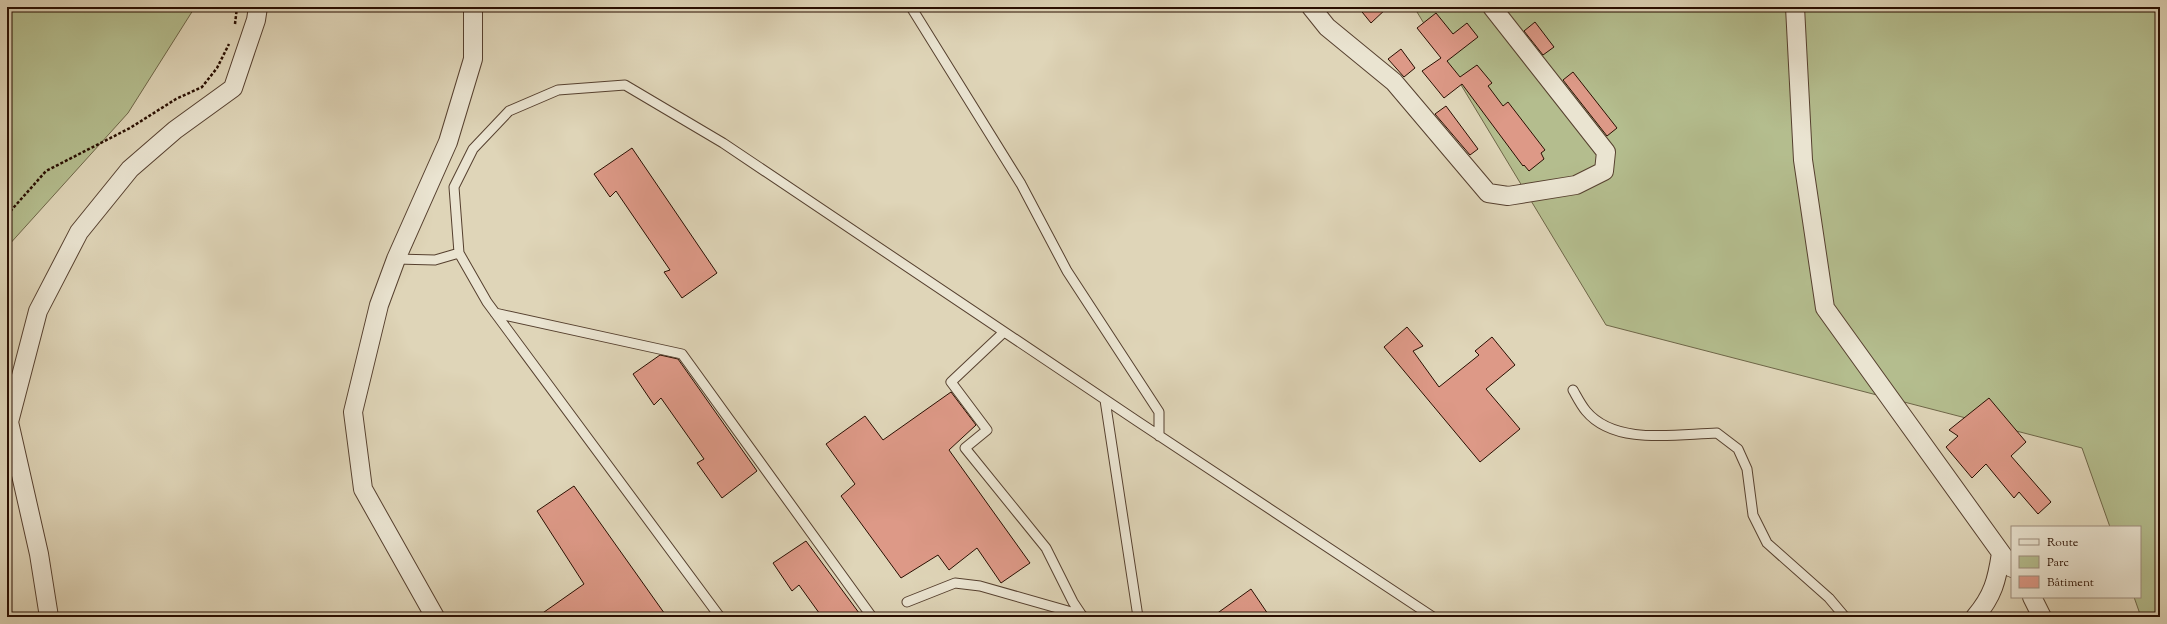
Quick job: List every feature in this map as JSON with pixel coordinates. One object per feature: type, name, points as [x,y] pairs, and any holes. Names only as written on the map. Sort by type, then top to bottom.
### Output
[{"type":"street","points":[[49,617],[39,554],[9,422],[38,311],[79,232],[130,169],[175,130],[233,88],[256,20],[258,7]]},
{"type":"street","points":[[435,617],[363,489],[353,412],[379,305],[396,259],[448,142],[473,59],[473,7]]},
{"type":"street","points":[[1311,7],[1327,27],[1394,82],[1488,193],[1508,196],[1576,185],[1604,171],[1606,152],[1492,7]]},
{"type":"street","points":[[1795,7],[1803,160],[1825,308],[2011,567]]},
{"type":"street","points":[[1975,617],[1986,604],[1996,581],[2001,553]]},
{"type":"street","points":[[2032,598],[2042,617]]},
{"type":"lane","points":[[911,7],[1022,184],[1067,271],[1159,412],[1159,436]]},
{"type":"lane","points":[[720,617],[495,313],[459,253],[454,187],[473,149],[509,111],[558,90],[625,85],[723,143],[1105,400],[1433,617]]},
{"type":"lane","points":[[396,259],[435,260],[459,253]]},
{"type":"lane","points":[[495,313],[682,354],[872,617]]},
{"type":"lane","points":[[1004,332],[951,382],[987,430],[965,448],[1046,548],[1073,602],[1083,616]]},
{"type":"lane","points":[[1573,390],[1586,411],[1604,426],[1635,436],[1718,433],[1738,449],[1747,469],[1753,514],[1767,543],[1829,598],[1845,617]]},
{"type":"lane","points":[[1105,400],[1138,617]]},
{"type":"lane","points":[[907,602],[955,583],[980,586],[1083,616]]},
{"type":"path","points":[[235,26],[237,7]]},
{"type":"path","points":[[7,215],[46,171],[130,128],[176,98],[202,87],[217,68],[231,40]]},
{"type":"green space","points":[[7,7],[195,7],[128,113],[7,247]]},
{"type":"green space","points":[[1414,7],[2160,7],[2160,617],[2141,617],[2134,598],[2141,598],[2141,526],[2110,526],[2082,448],[1606,325]]},
{"type":"building","points":[[1358,7],[1388,7],[1371,23]]},
{"type":"building","points":[[1436,13],[1453,34],[1467,23],[1478,37],[1447,61],[1460,77],[1477,65],[1492,83],[1488,86],[1503,106],[1508,102],[1545,150],[1541,153],[1544,159],[1529,171],[1524,165],[1523,166],[1462,84],[1444,98],[1422,71],[1441,58],[1417,28]]},
{"type":"building","points":[[1535,22],[1554,47],[1543,55],[1524,31]]},
{"type":"building","points":[[1401,49],[1415,68],[1404,77],[1388,59]]},
{"type":"building","points":[[1573,72],[1617,128],[1607,136],[1563,80]]},
{"type":"building","points":[[1446,106],[1478,149],[1470,155],[1435,114]]},
{"type":"building","points":[[632,148],[717,273],[682,298],[664,272],[670,270],[616,191],[610,197],[594,174]]},
{"type":"building","points":[[1407,327],[1423,346],[1413,351],[1439,387],[1479,355],[1475,351],[1492,337],[1515,365],[1486,389],[1520,429],[1480,462],[1384,347]]},
{"type":"building","points":[[660,355],[678,359],[757,471],[722,498],[697,463],[704,459],[661,398],[654,405],[633,374]]},
{"type":"building","points":[[951,392],[976,425],[949,450],[1030,563],[1001,583],[977,548],[949,570],[938,555],[901,578],[841,496],[855,484],[826,444],[865,416],[883,440]]},
{"type":"building","points":[[1989,398],[2026,442],[2011,456],[2051,502],[2038,514],[2019,492],[2014,498],[1986,464],[1972,478],[1946,447],[1958,436],[1949,430]]},
{"type":"building","points":[[574,486],[667,617],[537,617],[584,584],[537,511]]},
{"type":"building","points":[[806,541],[862,617],[822,617],[799,585],[792,591],[773,563]]},
{"type":"building","points":[[1251,589],[1270,617],[1212,617]]}]
